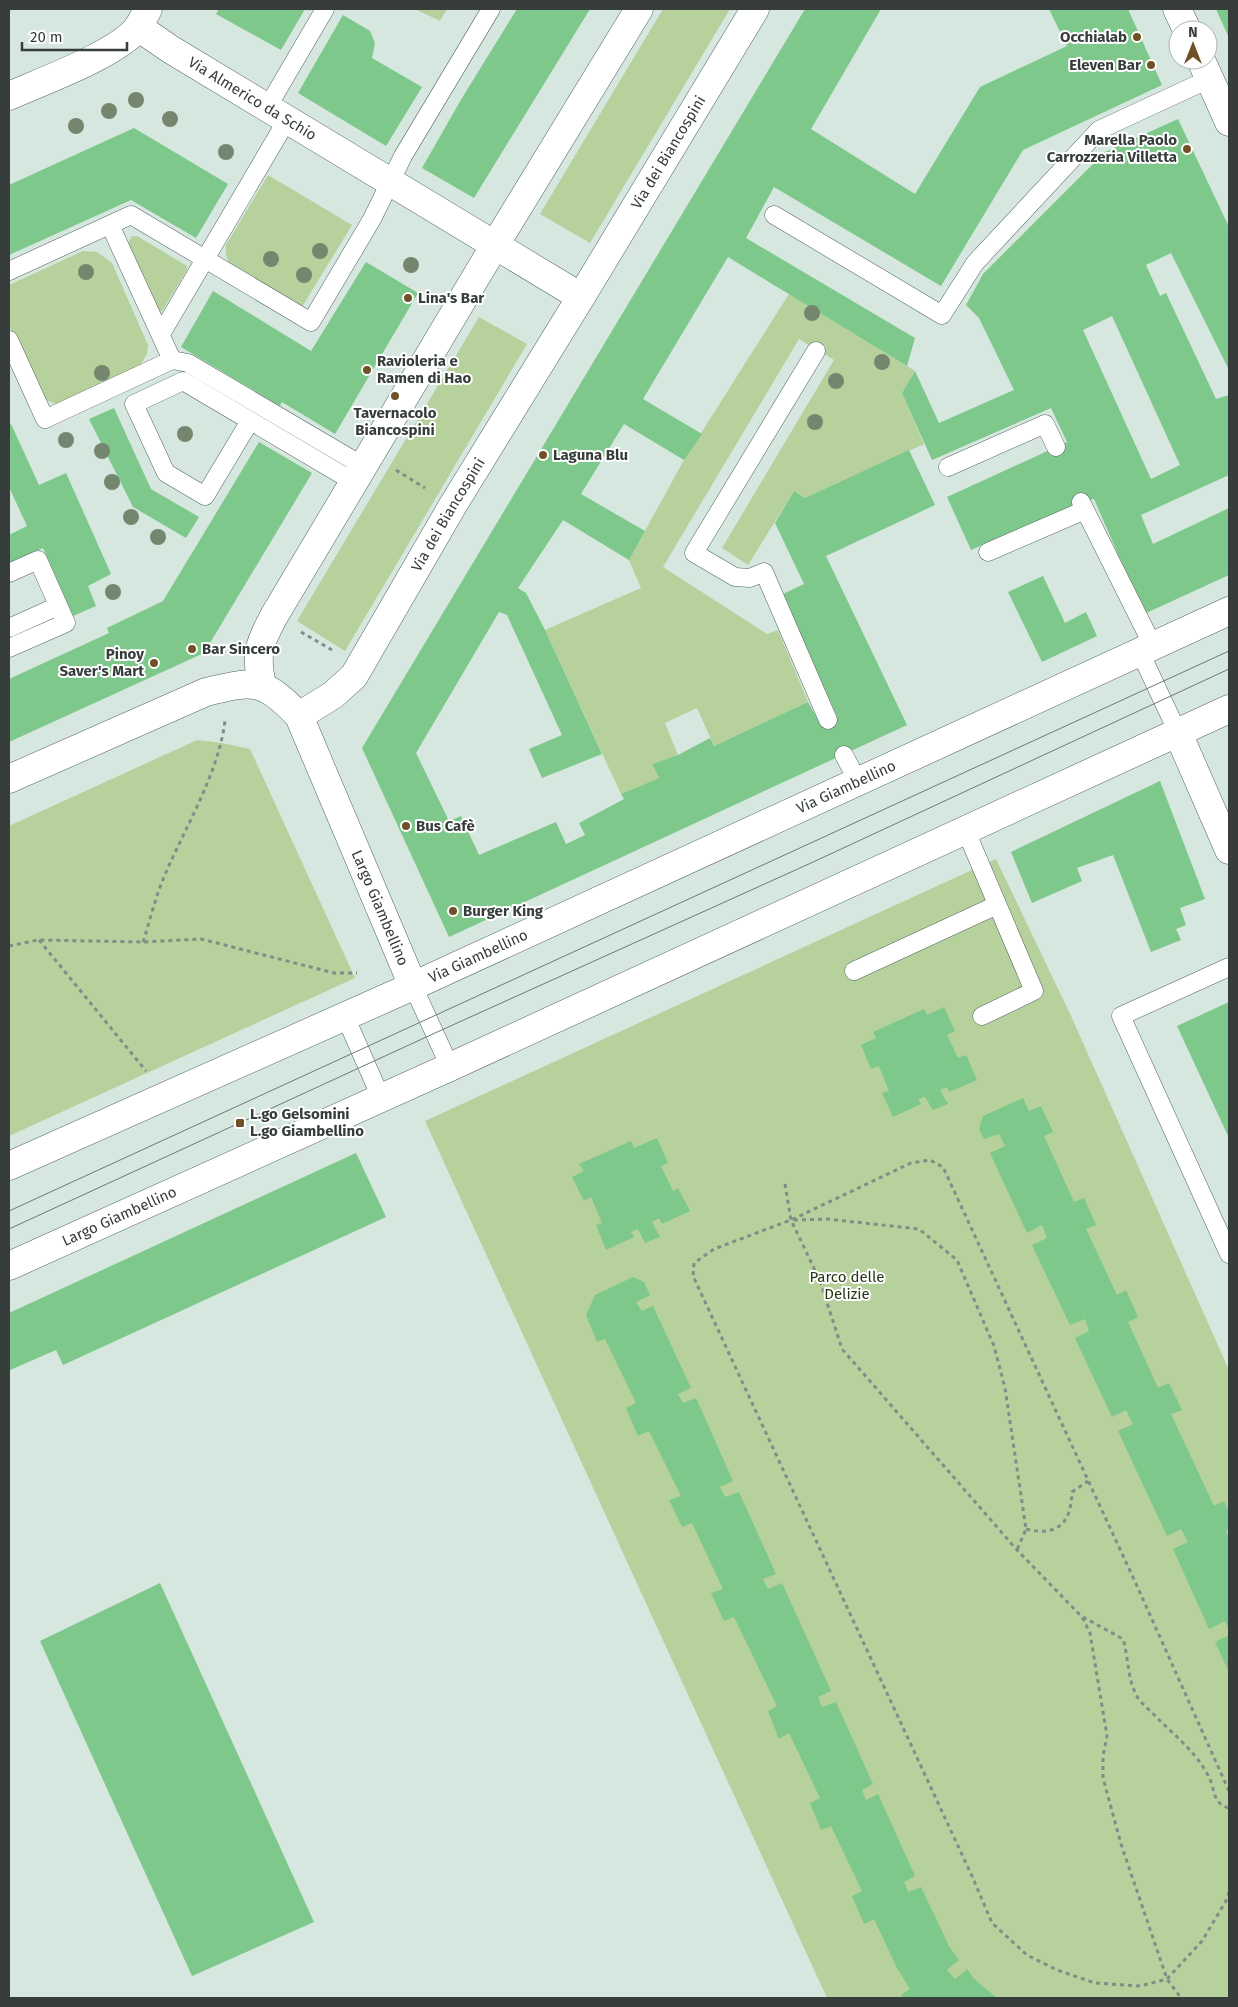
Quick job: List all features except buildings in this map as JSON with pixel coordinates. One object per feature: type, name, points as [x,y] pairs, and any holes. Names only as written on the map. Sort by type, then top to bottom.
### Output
[{"type":"street","points":[[9,779],[206,692],[237,684],[262,685],[257,663],[263,636],[495,245],[639,9]]},
{"type":"street","name":"Via dei Biancospini","points":[[299,716],[333,695],[354,676],[453,505],[582,297],[755,9]]},
{"type":"street","name":"Via Almerico da Schio","points":[[9,96],[117,46],[143,18],[170,49],[495,245]]},
{"type":"street","points":[[1205,70],[1229,122]]},
{"type":"street","points":[[495,245],[582,297]]},
{"type":"street","name":"Via Giambellino","points":[[413,986],[1229,611]]},
{"type":"street","name":"Largo Giambellino","points":[[262,685],[279,695],[299,716],[413,986]]},
{"type":"street","points":[[450,1067],[1229,709]]},
{"type":"street","points":[[1178,733],[1229,850]]},
{"type":"street","points":[[9,1166],[413,986]]},
{"type":"street","name":"Largo Giambellino","points":[[9,1266],[450,1067]]},
{"type":"lane","points":[[160,334],[205,259],[277,114],[325,9]]},
{"type":"lane","points":[[9,271],[131,215],[311,322],[372,219],[403,156],[491,9]]},
{"type":"lane","points":[[774,215],[942,315],[975,263],[1099,130],[1203,70]]},
{"type":"lane","points":[[110,225],[172,360]]},
{"type":"lane","points":[[9,340],[45,419],[172,360],[188,363],[362,468]]},
{"type":"lane","points":[[816,351],[694,554],[735,577],[750,578],[764,572],[828,720]]},
{"type":"lane","points":[[250,421],[205,496],[166,473],[134,404],[183,382],[250,421],[362,468]]},
{"type":"lane","points":[[948,467],[1045,424],[1056,446]]},
{"type":"lane","points":[[988,552],[1083,506],[1146,649],[1178,733]]},
{"type":"lane","points":[[9,574],[38,560],[66,623],[9,648]]},
{"type":"lane","points":[[9,628],[58,606]]},
{"type":"lane","points":[[844,755],[858,782]]},
{"type":"lane","points":[[966,831],[1034,991],[982,1016]]},
{"type":"lane","points":[[854,971],[997,904]]},
{"type":"lane","points":[[1229,967],[1121,1016],[1229,1254]]},
{"type":"lane","name":"Via Giambellino","points":[[413,986],[450,1067]]},
{"type":"lane","points":[[345,1016],[381,1098]]},
{"type":"path","points":[[362,468],[453,505]]},
{"type":"path","points":[[294,628],[332,651]]},
{"type":"path","points":[[142,942],[164,878],[222,746],[225,721]]},
{"type":"path","points":[[9,946],[38,940],[142,942],[201,939],[334,972],[357,972]]},
{"type":"path","points":[[38,940],[147,1073]]},
{"type":"path","points":[[1229,1791],[943,1167],[930,1160],[911,1163],[791,1220],[708,1252],[694,1263],[693,1276],[972,1876],[992,1923],[1027,1955],[1057,1970],[1095,1983],[1140,1986],[1167,1979],[1202,1942],[1226,1901],[1229,1892]]},
{"type":"path","points":[[785,1184],[791,1220],[820,1281],[842,1349],[1017,1550],[1082,1617],[1090,1633],[1107,1736],[1103,1756],[1103,1778],[1121,1844],[1167,1979],[1181,1998]]},
{"type":"path","points":[[791,1220],[827,1219],[919,1229],[958,1260],[994,1346],[1003,1380],[1026,1529],[1017,1550]]},
{"type":"path","points":[[1026,1529],[1040,1533],[1056,1529],[1066,1522],[1071,1507],[1072,1492],[1088,1481]]},
{"type":"path","points":[[1082,1617],[1123,1639],[1128,1656],[1130,1682],[1139,1700],[1193,1754],[1209,1776],[1216,1798],[1221,1806],[1229,1808]]},
{"type":"green space","points":[[415,9],[447,9],[440,21]]},
{"type":"green space","points":[[663,9],[730,9],[590,243],[540,214]]},
{"type":"green space","points":[[268,175],[352,225],[302,307],[229,265],[226,254],[226,245]]},
{"type":"green space","points":[[132,236],[137,236],[187,266],[187,270],[162,311],[158,312],[129,248],[128,243]]},
{"type":"green space","points":[[83,251],[97,252],[112,263],[148,345],[147,354],[138,369],[66,404],[57,404],[48,401],[38,391],[9,326],[9,285]]},
{"type":"green space","points":[[789,294],[915,371],[902,393],[924,444],[805,498],[794,491],[748,565],[722,548],[834,360],[799,339],[663,567],[767,634],[778,630],[808,702],[714,746],[697,708],[665,723],[678,755],[652,764],[659,778],[621,794],[545,630],[641,588],[629,560],[684,460]]},
{"type":"green space","points":[[479,317],[527,344],[345,651],[297,621]]},
{"type":"green space","points":[[197,740],[250,749],[355,978],[9,1136],[9,826]]},
{"type":"green space","name":"Parco delle Delizie","points":[[996,859],[1071,1016],[1229,1370],[1229,1998],[827,1998],[425,1121]]},
{"type":"tram line","points":[[9,1211],[1229,651]]},
{"type":"tram line","points":[[9,1229],[811,863],[1229,669]]},
{"type":"place","name":"Occhialab","points":[[1137,37]]},
{"type":"place","name":"Eleven Bar","points":[[1151,65]]},
{"type":"place","name":"Marella Paolo Carrozzeria Villetta","points":[[1187,149]]},
{"type":"place","name":"Lina's Bar","points":[[408,298]]},
{"type":"place","name":"Ravioleria e Ramen di Hao","points":[[367,370]]},
{"type":"place","name":"Tavernacolo Biancospini","points":[[395,396]]},
{"type":"place","name":"Laguna Blu","points":[[543,455]]},
{"type":"place","name":"Bar Sincero","points":[[192,649]]},
{"type":"place","name":"Pinoy Saver's Mart","points":[[154,663]]},
{"type":"place","name":"Bus Cafè","points":[[406,826]]},
{"type":"place","name":"Burger King","points":[[453,911]]},
{"type":"place","name":"L.go Gelsomini L.go Giambellino","points":[[240,1123]]}]
